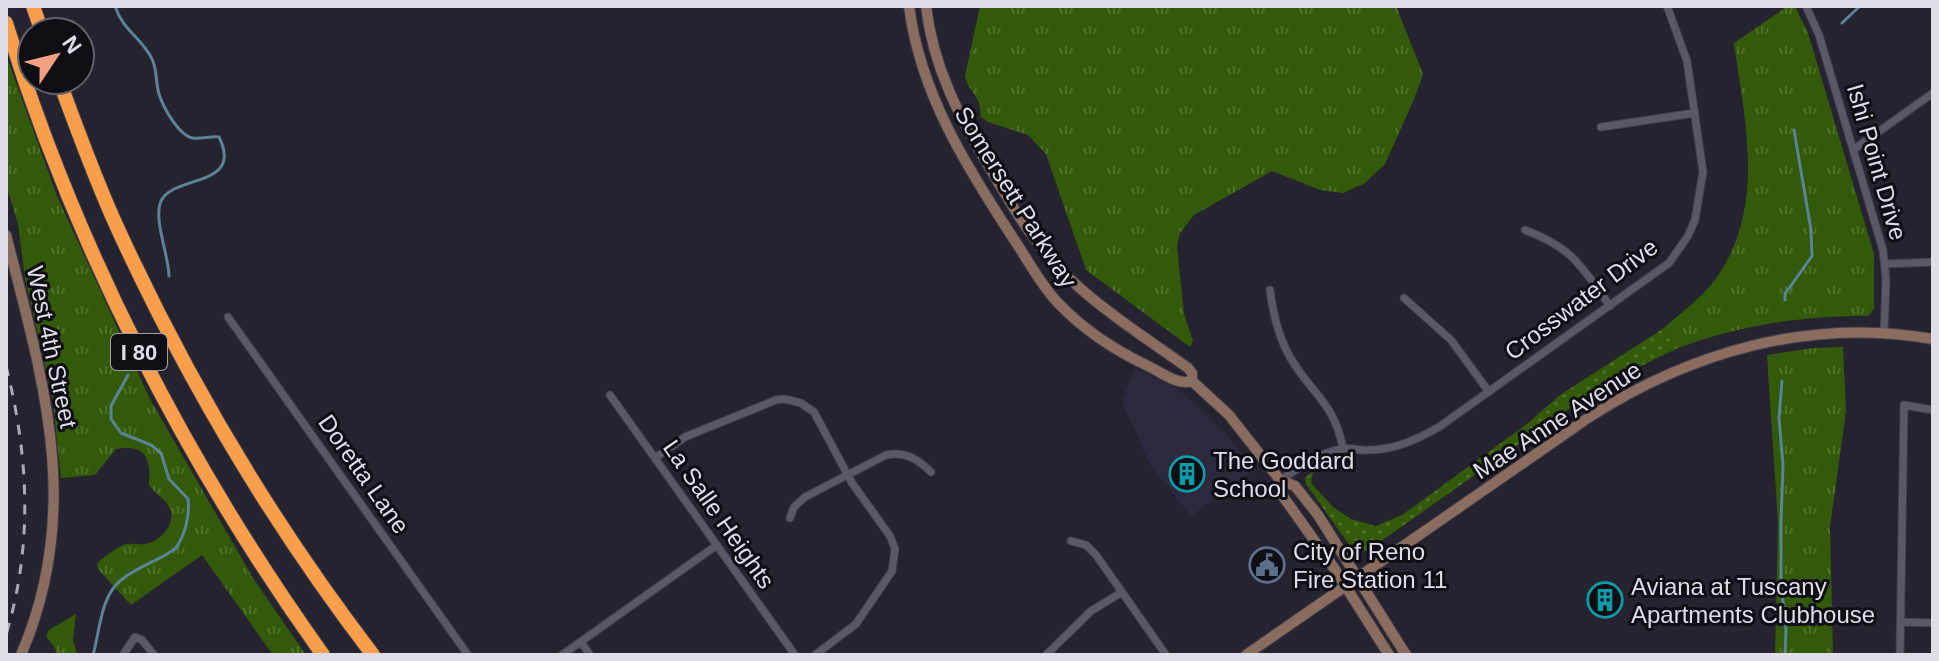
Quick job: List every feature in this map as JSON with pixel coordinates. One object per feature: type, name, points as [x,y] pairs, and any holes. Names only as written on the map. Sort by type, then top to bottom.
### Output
[{"type":"highway","name":"I 80","points":[[6,23],[59,171],[127,328],[219,495],[323,655]]},
{"type":"highway","name":"I 80","points":[[65,96],[117,226],[206,400],[274,514],[373,655]]},
{"type":"main road","name":"Somersett Parkway","points":[[909,6],[920,61],[945,126],[997,213],[1052,295],[1079,324],[1106,343],[1179,382],[1192,381],[1219,404],[1280,480],[1282,495],[1346,586],[1389,655]]},
{"type":"main road","name":"Somersett Parkway","points":[[926,6],[933,47],[948,92],[1023,223],[1069,278],[1188,368],[1192,381]]},
{"type":"main road","name":"West 4th Street","points":[[6,235],[42,376],[54,468],[48,563],[33,623],[21,655]]},
{"type":"main road","name":"Mae Anne Avenue","points":[[1246,655],[1602,410],[1672,372],[1733,350],[1792,338],[1884,334],[1933,339]]},
{"type":"main road","name":"Somersett Parkway","points":[[1280,480],[1290,482],[1299,490],[1406,655]]},
{"type":"street","name":"Crosswater Drive","points":[[1280,480],[1310,462],[1343,448],[1365,451],[1387,449],[1418,439],[1669,263],[1695,220],[1702,187],[1687,61],[1667,6]]},
{"type":"street","name":"Ishi Point Drive","points":[[1806,6],[1819,35],[1885,264],[1884,334]]},
{"type":"street","points":[[1853,150],[1933,93]]},
{"type":"street","points":[[1601,127],[1695,113]]},
{"type":"street","points":[[1525,230],[1568,251],[1610,306]]},
{"type":"street","points":[[1885,264],[1933,262]]},
{"type":"street","points":[[1270,290],[1282,342],[1301,373],[1326,403],[1340,431],[1343,448]]},
{"type":"street","points":[[1404,298],[1451,340],[1489,392]]},
{"type":"street","name":"Doretta Lane","points":[[228,317],[468,655]]},
{"type":"street","name":"La Salle Heights","points":[[610,395],[795,655]]},
{"type":"street","points":[[655,458],[701,430],[766,403],[785,399],[801,403],[814,412],[847,475],[893,542],[894,564],[850,630],[815,655]]},
{"type":"street","points":[[1900,655],[1904,405],[1933,410]]},
{"type":"street","points":[[790,518],[798,502],[891,454],[911,457],[931,472]]},
{"type":"street","points":[[1071,541],[1091,549],[1166,655]]},
{"type":"street","points":[[562,655],[717,545]]},
{"type":"street","points":[[1046,655],[1091,611],[1122,592]]},
{"type":"street","points":[[1902,622],[1933,623]]},
{"type":"street","points":[[123,655],[135,637],[142,640],[154,655]]},
{"type":"street","points":[[581,642],[590,655]]},
{"type":"shaded area","points":[[1135,368],[1173,386],[1193,401],[1227,435],[1254,470],[1191,516],[1151,466],[1122,402]]},
{"type":"green space","points":[[980,6],[1396,6],[1423,74],[1385,164],[1365,183],[1343,193],[1320,190],[1272,171],[1194,215],[1180,233],[1177,246],[1184,314],[1193,341],[1190,347],[1086,270],[1046,154],[1028,135],[981,117],[979,102],[965,76]]},
{"type":"green space","points":[[1788,6],[1795,6],[1808,33],[1874,254],[1874,309],[1868,316],[1795,320],[1748,328],[1678,348],[1664,328],[1699,298],[1717,277],[1732,250],[1742,222],[1748,163],[1734,43]]},
{"type":"green space","points":[[6,55],[16,83],[16,96],[21,96],[57,196],[150,399],[253,578],[306,655],[273,655],[202,555],[131,605],[98,569],[100,561],[123,545],[146,544],[159,538],[171,520],[170,509],[149,485],[147,460],[134,449],[116,449],[95,475],[61,478],[53,401],[25,278],[18,224],[6,184]]},
{"type":"green space","points":[[1664,328],[1678,348],[1614,379],[1587,396],[1367,551],[1350,546],[1306,484],[1305,478],[1313,471],[1311,483],[1333,507],[1351,519],[1376,526],[1402,515],[1527,424],[1560,395]]},
{"type":"green space","points":[[1843,347],[1846,411],[1830,527],[1833,655],[1775,655],[1778,523],[1767,355]]},
{"type":"green space","points":[[76,614],[73,640],[77,655],[57,655],[46,636],[49,630]]},
{"type":"waterway","points":[[115,6],[122,21],[151,57],[159,94],[172,120],[182,132],[193,138],[219,137],[224,153],[222,165],[215,173],[179,187],[161,201],[159,218],[169,276]]},
{"type":"waterway","points":[[1842,23],[1860,6]]},
{"type":"waterway","points":[[1785,300],[1785,294],[1812,256],[1811,230],[1794,130]]},
{"type":"waterway","points":[[93,655],[105,605],[114,587],[127,575],[175,549],[182,538],[187,518],[188,499],[169,479],[161,453],[151,445],[121,433],[111,419],[111,406],[128,375]]},
{"type":"waterway","points":[[1782,381],[1779,418],[1783,465],[1781,583],[1786,629],[1785,655]]},
{"type":"railway","points":[[6,366],[20,434],[25,501],[21,568],[6,635]]},
{"type":"place","name":"The Goddard School","points":[[1187,474]]},
{"type":"place","name":"City of Reno Fire Station 11","points":[[1267,565]]},
{"type":"place","name":"Aviana at Tuscany Apartments Clubhouse","points":[[1605,600]]}]
